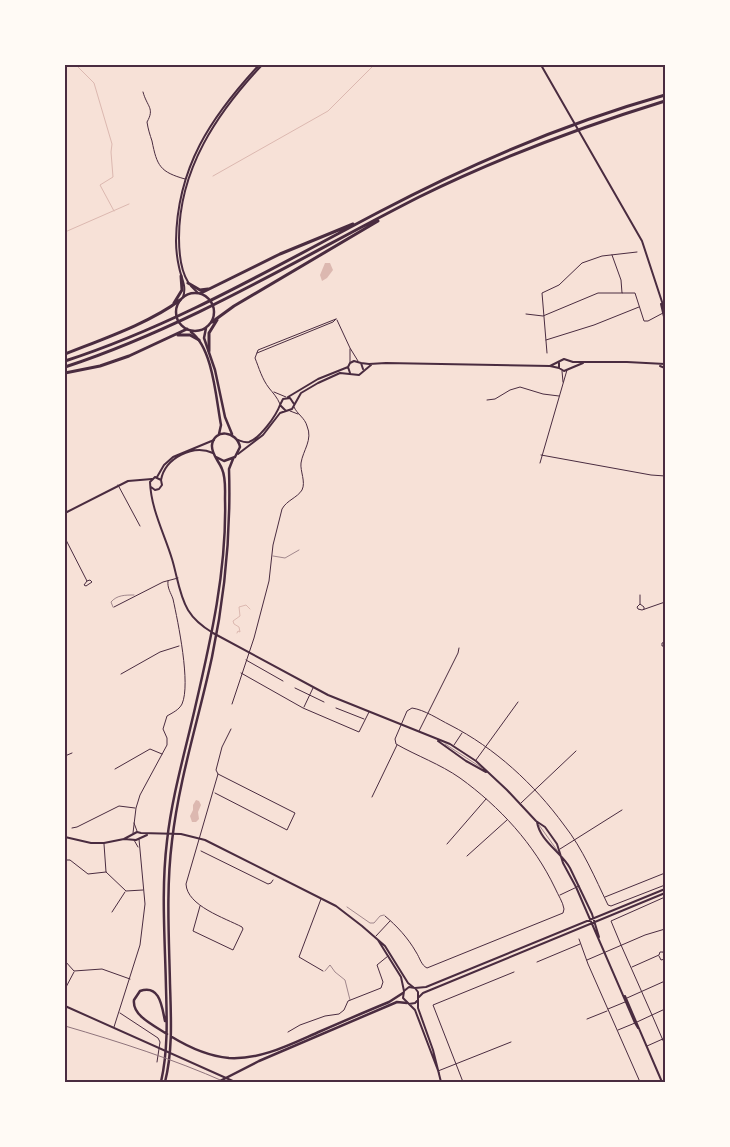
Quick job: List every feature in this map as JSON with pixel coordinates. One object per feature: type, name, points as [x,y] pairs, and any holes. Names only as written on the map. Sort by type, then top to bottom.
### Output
[{"type":"highway","points":[[65,361],[166,323],[448,178],[544,136],[613,111],[665,95]]},
{"type":"highway","points":[[65,367],[111,351],[203,311],[451,182],[514,154],[590,125],[665,101]]},
{"type":"highway","points":[[212,322],[251,296],[375,223],[382,217]]},
{"type":"highway","points":[[200,293],[280,254],[361,222]]},
{"type":"highway","points":[[166,310],[180,296],[182,290],[181,276]]},
{"type":"highway","points":[[188,283],[200,290],[213,288]]},
{"type":"highway","points":[[65,354],[166,310],[180,300]]},
{"type":"highway","points":[[209,351],[208,333],[220,316]]},
{"type":"highway","points":[[65,374],[116,361],[188,330]]},
{"type":"highway","points":[[172,336],[190,335],[199,340]]},
{"type":"main road","points":[[183,297],[185,287],[181,276],[176,245],[176,221],[185,179],[197,148],[206,132],[227,102],[260,65]]},
{"type":"main road","points":[[188,330],[196,331],[206,328],[212,322],[214,313],[213,303],[188,283],[181,266],[179,242],[180,208],[187,180],[198,152],[212,127],[260,65]]},
{"type":"main road","points":[[541,65],[642,242],[660,297],[665,320]]},
{"type":"main road","points":[[161,1082],[166,1056],[167,1030],[164,904],[165,864],[170,820],[207,656],[222,564],[225,524],[225,485],[222,469],[213,453],[212,446],[221,425],[208,360],[199,340],[181,326],[176,318],[176,310],[180,300],[190,293],[200,293]]},
{"type":"main road","points":[[206,328],[204,338],[209,351],[224,417],[233,435],[238,440],[240,447],[238,454]]},
{"type":"main road","points":[[550,366],[564,359],[569,362],[665,366]]},
{"type":"main road","points":[[238,440],[248,442],[254,439],[272,419],[282,399],[318,379],[348,366],[354,361],[372,364],[550,366],[560,369],[568,369],[583,363],[598,362]]},
{"type":"main road","points":[[360,362],[363,367],[362,372]]},
{"type":"main road","points":[[568,369],[569,362]]},
{"type":"main road","points":[[559,363],[560,369]]},
{"type":"main road","points":[[165,1082],[171,1046],[168,902],[172,840],[180,788],[212,656],[217,626],[229,541],[229,469],[233,459],[259,439],[280,413],[287,411],[301,394],[318,383],[340,373],[350,373],[356,376],[372,364]]},
{"type":"main road","points":[[348,366],[350,373]]},
{"type":"main road","points":[[288,397],[292,399],[294,404]]},
{"type":"main road","points":[[280,404],[287,411]]},
{"type":"main road","points":[[218,435],[226,433],[233,435]]},
{"type":"main road","points":[[65,513],[128,481],[152,479],[156,477],[164,465],[173,457],[214,440]]},
{"type":"main road","points":[[153,497],[162,485],[161,480],[165,469],[178,456],[199,450],[213,453]]},
{"type":"main road","points":[[216,457],[224,461],[233,459]]},
{"type":"main road","points":[[156,477],[161,480]]},
{"type":"main road","points":[[150,486],[152,479]]},
{"type":"main road","points":[[143,480],[147,481],[150,486],[157,519],[178,578],[183,599],[194,620],[248,653],[314,688],[450,744],[476,761],[536,821],[545,827],[560,849],[562,857]]},
{"type":"main road","points":[[150,486],[157,490]]},
{"type":"main road","points":[[437,740],[450,751],[488,773]]},
{"type":"main road","points":[[536,821],[544,837],[556,853],[566,861],[593,918],[599,939],[625,1002],[636,1022]]},
{"type":"main road","points":[[138,832],[139,838]]},
{"type":"main road","points":[[124,839],[138,832],[181,834],[200,838],[336,906],[376,938],[390,955],[408,983],[418,992],[418,1008],[441,1082]]},
{"type":"main road","points":[[133,834],[134,839]]},
{"type":"main road","points":[[65,836],[104,843],[139,838],[149,834]]},
{"type":"main road","points":[[578,886],[590,919],[593,922]]},
{"type":"main road","points":[[167,1030],[159,998],[151,991],[140,991],[134,1000],[136,1009],[143,1018],[181,1043],[194,1050],[213,1056],[230,1058],[253,1056],[292,1043],[389,1002],[407,988],[426,987],[665,889]]},
{"type":"main road","points":[[218,1082],[259,1061],[397,1002],[414,1003],[423,993],[593,922],[665,895]]},
{"type":"main road","points":[[390,955],[401,977],[403,998],[416,1010],[439,1072]]},
{"type":"main road","points":[[623,994],[627,998],[662,1082]]},
{"type":"main road","points":[[65,1006],[234,1082]]},
{"type":"street","points":[[143,92],[151,111],[151,116],[146,122],[155,157],[165,172],[185,179]]},
{"type":"street","points":[[547,352],[542,293],[559,285],[582,263],[612,254],[637,252]]},
{"type":"street","points":[[612,254],[621,280],[622,293]]},
{"type":"street","points":[[526,314],[544,316],[598,293],[634,293],[644,321],[664,316]]},
{"type":"street","points":[[545,340],[594,325],[639,307]]},
{"type":"street","points":[[656,318],[664,312]]},
{"type":"street","points":[[288,397],[274,392],[267,386],[255,358],[258,350],[336,318],[350,348],[360,362]]},
{"type":"street","points":[[350,348],[350,363]]},
{"type":"street","points":[[560,369],[563,384]]},
{"type":"street","points":[[540,463],[568,369]]},
{"type":"street","points":[[487,400],[495,399],[510,390],[520,387],[543,394],[560,396]]},
{"type":"street","points":[[274,392],[280,404]]},
{"type":"street","points":[[232,704],[269,581],[282,509],[284,504],[300,492],[303,487],[301,464],[309,442],[309,432],[306,423],[294,404]]},
{"type":"street","points":[[287,411],[300,415]]},
{"type":"street","points":[[541,456],[665,475]]},
{"type":"street","points":[[118,485],[140,526]]},
{"type":"street","points":[[65,538],[87,580]]},
{"type":"street","points":[[114,607],[136,595],[178,578]]},
{"type":"street","points":[[133,834],[136,808],[140,796],[168,741],[163,729],[167,716],[179,708],[183,700],[184,672],[168,581]]},
{"type":"street","points":[[640,595],[638,609],[642,610],[665,602]]},
{"type":"street","points":[[640,604],[644,606],[644,609]]},
{"type":"street","points":[[665,642],[662,643],[662,646],[665,646]]},
{"type":"street","points":[[121,674],[160,652],[180,646]]},
{"type":"street","points":[[419,732],[454,662],[459,648]]},
{"type":"street","points":[[245,660],[283,681]]},
{"type":"street","points":[[241,673],[303,708],[359,732],[369,711]]},
{"type":"street","points":[[295,688],[324,702]]},
{"type":"street","points":[[303,708],[314,688]]},
{"type":"street","points":[[476,761],[518,702]]},
{"type":"street","points":[[336,708],[365,719]]},
{"type":"street","points":[[372,797],[397,745],[395,740],[406,711],[413,708],[462,731],[514,768],[565,825],[592,871],[608,906],[665,885]]},
{"type":"street","points":[[200,906],[193,931],[233,950],[243,929],[242,926],[200,906],[186,890],[186,884],[214,793],[218,774],[216,770],[222,747],[231,729]]},
{"type":"street","points":[[454,745],[462,733]]},
{"type":"street","points":[[385,916],[402,932],[427,968],[563,913],[564,907],[550,878],[530,847],[508,819],[454,774],[428,759],[397,745]]},
{"type":"street","points":[[115,768],[150,749],[162,754]]},
{"type":"street","points":[[521,804],[576,751]]},
{"type":"street","points":[[65,756],[72,753]]},
{"type":"street","points":[[214,793],[287,830],[295,813],[218,774]]},
{"type":"street","points":[[447,844],[486,799]]},
{"type":"street","points":[[72,828],[119,806],[136,808]]},
{"type":"street","points":[[560,849],[622,810]]},
{"type":"street","points":[[467,856],[508,819]]},
{"type":"street","points":[[134,822],[138,832]]},
{"type":"street","points":[[114,1028],[131,980],[140,945],[144,918],[144,890],[139,838]]},
{"type":"street","points":[[134,839],[139,850]]},
{"type":"street","points":[[104,843],[106,872],[126,891],[144,890]]},
{"type":"street","points":[[201,851],[268,884],[271,884],[273,880]]},
{"type":"street","points":[[65,860],[70,860],[88,874],[106,872]]},
{"type":"street","points":[[604,898],[665,873]]},
{"type":"street","points":[[558,896],[578,886]]},
{"type":"street","points":[[112,912],[126,891]]},
{"type":"street","points":[[665,895],[613,919],[611,923],[664,1039],[665,1045]]},
{"type":"street","points":[[321,898],[299,956],[323,971]]},
{"type":"street","points":[[376,938],[390,920]]},
{"type":"street","points":[[587,960],[645,935],[665,929]]},
{"type":"street","points":[[579,939],[640,1082]]},
{"type":"street","points":[[537,962],[580,944]]},
{"type":"street","points":[[631,968],[663,952],[665,956]]},
{"type":"street","points":[[288,1032],[300,1025],[325,1016],[340,1014],[346,1007],[346,1002],[382,987],[383,982],[377,966],[390,955]]},
{"type":"street","points":[[659,955],[661,960],[665,960]]},
{"type":"street","points":[[65,961],[74,972]]},
{"type":"street","points":[[74,972],[102,969],[131,980]]},
{"type":"street","points":[[65,988],[74,972]]},
{"type":"street","points":[[463,1082],[433,1005],[514,972]]},
{"type":"street","points":[[627,998],[665,982]]},
{"type":"street","points":[[586,1019],[625,1002]]},
{"type":"street","points":[[617,1030],[665,1009]]},
{"type":"street","points":[[120,1013],[158,1038],[160,1042],[157,1062]]},
{"type":"street","points":[[646,1046],[664,1039]]},
{"type":"street","points":[[439,1072],[511,1042]]},
{"type":"lane","points":[[272,556],[286,558],[299,550]]},
{"type":"lane","points":[[114,607],[110,603],[121,595],[136,595]]},
{"type":"lane","points":[[347,907],[370,923],[374,922],[381,915],[385,916]]},
{"type":"lane","points":[[323,971],[326,971],[330,966],[334,972],[344,978],[350,1000]]},
{"type":"shaded area","points":[[325,263],[330,263],[333,270],[322,281],[320,275]]},
{"type":"shaded area","points":[[196,800],[201,805],[198,812],[199,819],[196,822],[192,822],[190,816]]},
{"type":"waterway","points":[[76,65],[94,83],[112,144],[113,177],[100,185],[114,211]]},
{"type":"waterway","points":[[213,176],[328,111],[374,65]]},
{"type":"waterway","points":[[65,232],[129,204]]},
{"type":"waterway","points":[[237,633],[238,631],[240,632],[239,627],[233,621],[240,616],[239,607],[246,605],[250,609]]},
{"type":"railway","points":[[65,1026],[146,1051],[225,1082]]}]
